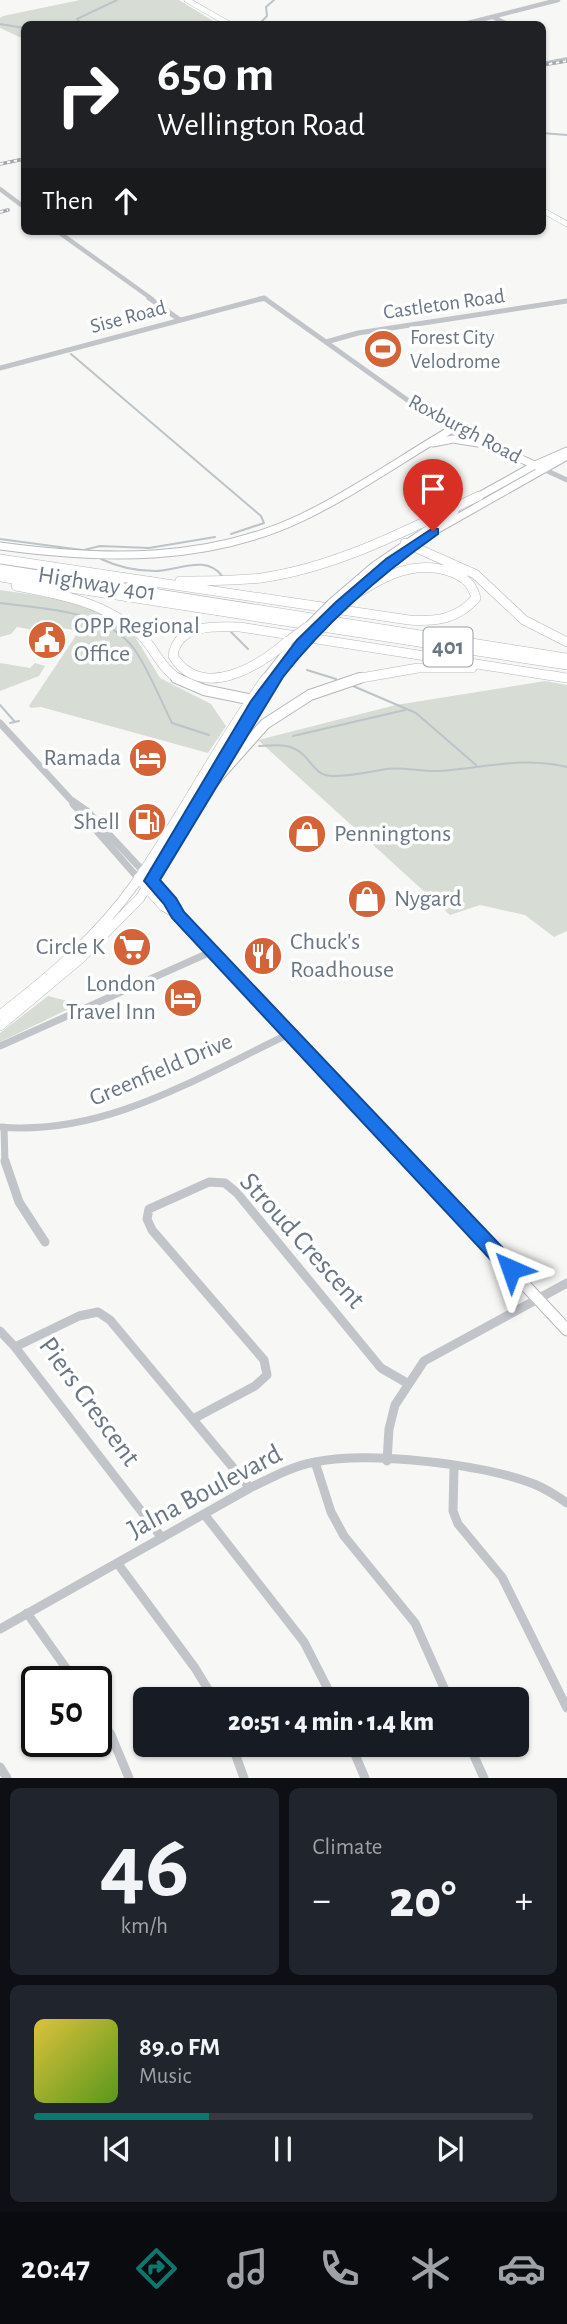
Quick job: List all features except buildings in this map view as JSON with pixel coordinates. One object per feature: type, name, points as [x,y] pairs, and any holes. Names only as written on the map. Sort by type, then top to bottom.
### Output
[{"type":"highway","points":[[55,568],[207,583],[288,574],[340,559],[479,496]]},
{"type":"highway","points":[[408,545],[475,574],[524,620],[567,642]]},
{"type":"highway","points":[[0,559],[277,603],[418,621],[444,620],[459,614],[476,598],[475,589],[465,578],[441,568],[425,567],[395,572],[336,604]]},
{"type":"highway","name":"Highway 401","points":[[0,569],[567,658]]},
{"type":"highway","name":"Highway 401","points":[[0,577],[567,665]]},
{"type":"highway","points":[[0,583],[74,599],[112,614],[140,634],[175,677],[192,685],[254,700]]},
{"type":"highway","points":[[307,627],[295,642],[257,667],[232,677],[207,677],[191,673],[181,667],[173,656],[177,641],[185,634],[201,628],[240,627],[553,676],[567,678]]},
{"type":"highway","points":[[208,788],[263,726],[286,708],[344,683],[422,668],[466,667],[553,676]]},
{"type":"main road","points":[[187,0],[224,21]]},
{"type":"main road","points":[[546,212],[567,224]]},
{"type":"main road","points":[[0,546],[44,553],[100,557],[204,549],[232,543],[303,517],[454,428]]},
{"type":"main road","name":"Roxburgh Road","points":[[454,428],[539,467]]},
{"type":"main road","points":[[421,447],[453,439],[493,446]]},
{"type":"main road","points":[[307,627],[408,545],[479,496],[567,453]]},
{"type":"main road","points":[[408,545],[539,467]]},
{"type":"main road","points":[[106,934],[140,876],[254,700],[295,642],[336,604]]},
{"type":"main road","points":[[0,1026],[33,1001],[106,934],[149,885],[208,788],[254,700]]},
{"type":"main road","points":[[140,876],[163,906],[178,915],[213,951],[567,1330]]},
{"type":"main road","points":[[0,1016],[72,954],[140,876]]},
{"type":"street","points":[[476,21],[558,0]]},
{"type":"street","points":[[492,17],[501,21]]},
{"type":"street","points":[[0,189],[21,205]]},
{"type":"street","points":[[63,235],[180,320]]},
{"type":"street","name":"Sise Road","points":[[0,368],[264,298]]},
{"type":"street","name":"Roxburgh Road","points":[[264,298],[427,414],[454,428]]},
{"type":"street","name":"Castleton Road","points":[[326,342],[358,333],[567,302]]},
{"type":"street","name":"Roxburgh Road","points":[[539,467],[567,480]]},
{"type":"street","points":[[0,723],[71,800],[79,814],[140,876]]},
{"type":"street","points":[[0,1046],[213,951]]},
{"type":"street","name":"Greenfield Drive","points":[[2,1127],[43,1129],[102,1119],[137,1106],[291,1033]]},
{"type":"street","points":[[2,1127],[0,1149],[8,1186],[45,1242]]},
{"type":"street","name":"Stroud Crescent","points":[[193,1419],[256,1386],[267,1375],[264,1360],[152,1230],[147,1219],[149,1209],[209,1182],[225,1183],[237,1193],[382,1368],[407,1383]]},
{"type":"street","points":[[387,1461],[389,1429],[396,1405],[407,1383],[424,1362],[537,1297],[567,1283]]},
{"type":"street","name":"Piers Crescent","points":[[162,1538],[15,1347],[79,1316],[98,1312],[110,1320],[250,1489]]},
{"type":"street","points":[[0,1331],[15,1347]]},
{"type":"street","name":"Jalna Boulevard","points":[[0,1629],[250,1489],[286,1470],[315,1462],[387,1461],[497,1474],[534,1484],[567,1503]]},
{"type":"street","points":[[315,1462],[331,1512],[344,1536],[415,1623],[444,1687]]},
{"type":"street","points":[[454,1468],[453,1510],[458,1524],[502,1577],[567,1708]]},
{"type":"street","points":[[204,1514],[304,1642],[327,1687]]},
{"type":"street","points":[[118,1564],[207,1687]]},
{"type":"street","points":[[27,1613],[65,1666]]},
{"type":"street","points":[[112,1736],[129,1778]]},
{"type":"street","points":[[236,1757],[244,1778]]},
{"type":"street","points":[[356,1757],[365,1778]]},
{"type":"street","points":[[474,1757],[484,1778]]},
{"type":"street","points":[[0,1767],[7,1778]]},
{"type":"shaded area","points":[[80,0],[179,0],[213,21],[21,21],[21,38],[0,28],[0,18]]},
{"type":"shaded area","points":[[0,590],[62,599],[109,616],[122,624],[134,635],[160,678],[211,704],[226,726],[208,753],[41,707],[31,708],[29,706],[79,631],[52,626],[45,632],[17,627],[11,634],[0,637]]},
{"type":"shaded area","points":[[0,663],[30,668],[35,663],[45,666],[39,676],[0,691]]},
{"type":"shaded area","points":[[545,681],[567,685],[567,931],[554,937],[525,915],[480,905],[450,915],[258,740],[396,705]]},
{"type":"shaded area","points":[[48,996],[79,1004],[0,1042],[0,1033]]},
{"type":"waterway","points":[[79,21],[77,19],[117,0]]},
{"type":"waterway","points":[[262,21],[267,16],[266,7],[274,0]]},
{"type":"waterway","points":[[0,24],[21,28]]},
{"type":"waterway","points":[[546,62],[567,58]]},
{"type":"waterway","points":[[546,133],[567,135]]},
{"type":"waterway","points":[[71,354],[261,516],[264,523],[231,534]]},
{"type":"waterway","points":[[84,550],[100,546],[149,548],[215,537]]},
{"type":"waterway","points":[[0,539],[82,550]]},
{"type":"waterway","points":[[101,559],[127,568],[148,571],[191,565],[208,566],[222,576]]},
{"type":"waterway","points":[[0,603],[73,613],[108,626],[135,650],[172,723],[209,735]]},
{"type":"waterway","points":[[231,632],[248,649]]},
{"type":"waterway","points":[[307,670],[336,679]]},
{"type":"waterway","points":[[353,686],[416,713],[476,765]]},
{"type":"waterway","points":[[0,705],[15,722]]},
{"type":"waterway","points":[[293,736],[405,710]]},
{"type":"waterway","points":[[15,722],[19,721]]},
{"type":"waterway","points":[[10,723],[15,722]]},
{"type":"waterway","points":[[259,746],[291,747],[300,752],[322,774],[333,776],[386,769],[440,771],[519,763],[567,767]]},
{"type":"railway","points":[[546,64],[567,61]]},
{"type":"railway","points":[[0,164],[21,160]]},
{"type":"railway","points":[[0,212],[8,210]]},
{"type":"place","name":"Forest City Velodrome","points":[[383,349]]},
{"type":"place","name":"OPP Regional Office","points":[[47,640]]},
{"type":"place","name":"Ramada","points":[[148,758]]},
{"type":"place","name":"Shell","points":[[147,822]]},
{"type":"place","name":"Penningtons","points":[[307,834]]},
{"type":"place","name":"Nygard","points":[[367,899]]},
{"type":"place","name":"Circle K","points":[[132,947]]},
{"type":"place","name":"Chuck's Roadhouse","points":[[263,956]]},
{"type":"place","name":"London Travel Inn","points":[[183,998]]},
{"type":"route","points":[[433,531],[390,562],[341,604],[302,643],[258,701],[152,881],[171,901],[178,915],[277,1017],[511,1269]]}]
